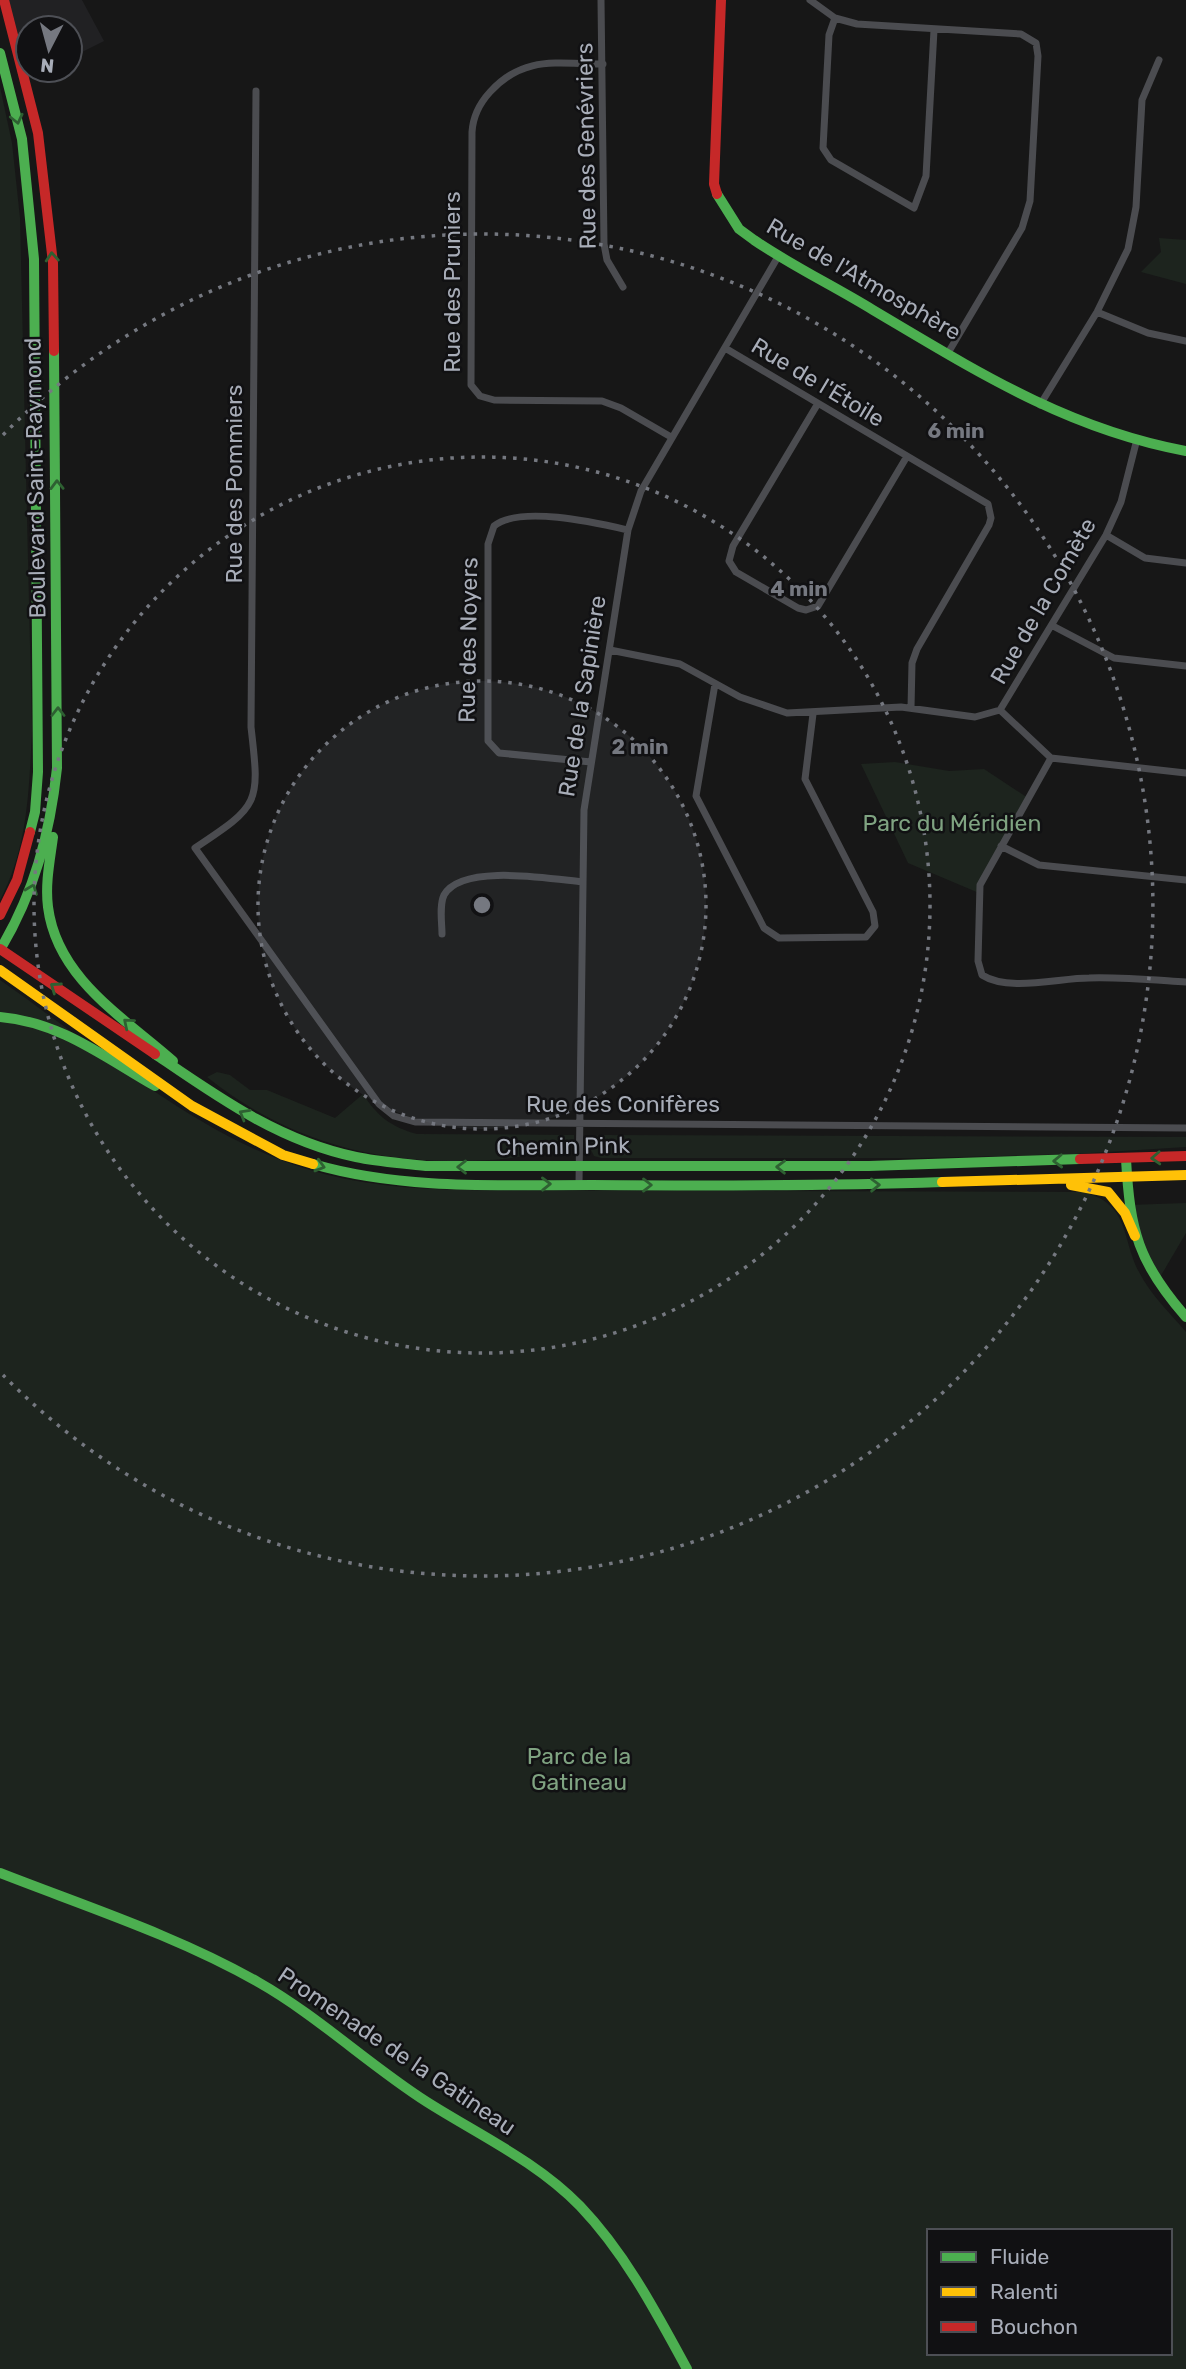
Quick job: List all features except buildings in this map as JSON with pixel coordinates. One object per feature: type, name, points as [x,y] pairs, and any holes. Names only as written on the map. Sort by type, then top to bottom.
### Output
[{"type":"main road","name":"Boulevard Saint-Raymond","points":[[0,950],[22,913],[37,874],[57,780],[53,263],[38,133],[4,0]]},
{"type":"main road","name":"Rue de l'Atmosphère","points":[[721,0],[714,184],[720,203],[732,221],[749,237],[779,255],[1040,405],[1080,424],[1136,443],[1186,451]]},
{"type":"main road","name":"Boulevard Saint-Raymond","points":[[0,53],[22,139],[34,259],[38,571],[38,772],[35,812],[17,880],[0,915]]},
{"type":"main road","points":[[57,780],[47,890],[48,911],[59,947],[79,979],[197,1085]]},
{"type":"main road","name":"Chemin Pink","points":[[0,950],[197,1085],[263,1125],[302,1141],[356,1157],[426,1166],[820,1167],[1186,1156]]},
{"type":"main road","name":"Chemin Pink","points":[[0,970],[192,1106],[283,1155],[351,1175],[425,1184],[918,1184],[1186,1175]]},
{"type":"main road","points":[[0,1017],[37,1021],[59,1029],[192,1106]]},
{"type":"main road","points":[[1126,1159],[1135,1236]]},
{"type":"main road","points":[[918,1184],[1082,1185],[1100,1189],[1119,1204],[1150,1276],[1186,1317]]},
{"type":"main road","name":"Promenade de la Gatineau","points":[[0,1873],[206,1955],[260,1983],[425,2101],[496,2143],[560,2187],[604,2234],[652,2305],[687,2369]]},
{"type":"street","name":"Rue des Genévriers","points":[[601,0],[604,244],[607,260],[623,286]]},
{"type":"street","points":[[810,0],[835,18],[869,26],[1027,36],[1036,43],[1038,56],[1027,214],[1022,228],[948,353]]},
{"type":"street","points":[[835,18],[829,35],[823,148],[831,160],[914,208],[926,176],[934,30]]},
{"type":"street","points":[[1040,405],[1117,276],[1132,237],[1142,100],[1159,60]]},
{"type":"street","name":"Rue des Pruniers","points":[[603,64],[536,64],[518,68],[486,96],[475,114],[472,132],[471,385],[480,396],[494,400],[602,401],[621,408],[671,437]]},
{"type":"street","name":"Rue des Pommiers","points":[[195,848],[246,812],[257,787],[251,727],[256,91]]},
{"type":"street","name":"Rue de la Sapinière","points":[[579,1184],[584,810],[628,530],[640,491],[779,255]]},
{"type":"street","points":[[1097,312],[1148,333],[1186,341]]},
{"type":"street","name":"Rue de l'Étoile","points":[[724,348],[906,458],[988,504],[991,518],[917,649],[912,663],[911,708]]},
{"type":"street","points":[[817,405],[733,546],[729,561],[736,572],[798,608],[806,610],[818,606],[906,458]]},
{"type":"street","name":"Rue de la Comète","points":[[610,650],[672,661],[762,707],[787,713],[911,708],[965,717],[1000,710],[1106,535],[1121,502],[1136,443]]},
{"type":"street","name":"Rue des Noyers","points":[[591,762],[499,753],[488,741],[488,544],[495,526],[516,517],[569,519],[628,530]]},
{"type":"street","points":[[1106,535],[1145,558],[1186,563]]},
{"type":"street","points":[[1053,626],[1114,657],[1186,666]]},
{"type":"street","points":[[715,684],[696,796],[764,928],[779,938],[866,937],[875,926],[873,912],[805,779],[813,714]]},
{"type":"street","points":[[1000,710],[1051,758],[1186,773]]},
{"type":"street","points":[[1051,758],[984,876],[979,893],[978,961],[982,975],[997,981],[1054,982],[1087,977],[1186,982]]},
{"type":"street","points":[[1001,846],[1039,864],[1186,880]]},
{"type":"street","name":"Rue des Conifères","points":[[195,848],[387,1111],[415,1122],[1186,1128]]},
{"type":"street","points":[[442,934],[444,895],[449,889],[476,878],[497,874],[583,882]]},
{"type":"shaded area","points":[[4,0],[82,0],[104,41],[84,51],[84,14],[14,14],[14,36]]},
{"type":"green space","points":[[0,87],[12,143],[20,218],[32,731],[22,839],[0,900]]},
{"type":"green space","points":[[1159,238],[1186,240],[1186,284],[1141,272],[1161,252]]},
{"type":"green space","name":"Parc du Méridien","points":[[895,762],[949,771],[984,769],[1028,798],[979,893],[908,863],[861,764]]},
{"type":"green space","name":"Parc de la Gatineau","points":[[0,980],[109,1060],[186,1112],[266,1154],[346,1179],[405,1187],[465,1190],[1083,1192],[1098,1197],[1117,1213],[1139,1272],[1154,1296],[1186,1332],[1186,2369],[0,2369]]},
{"type":"green space","points":[[217,1072],[230,1075],[250,1090],[267,1090],[335,1118],[363,1094],[386,1120],[417,1134],[574,1135],[574,1142],[553,1152],[489,1160],[415,1159],[351,1149],[320,1140],[262,1114],[207,1077]]},
{"type":"green space","points":[[595,1136],[1186,1137],[1186,1147],[1075,1154],[920,1158],[601,1158],[594,1156],[590,1148]]},
{"type":"green space","points":[[1186,1203],[1186,1233],[1156,1284],[1129,1205]]},
{"type":"traffic: fast","points":[[0,53],[22,139],[34,259],[38,772],[35,812],[30,832]]},
{"type":"traffic: fast","points":[[717,194],[739,229],[754,240],[986,376],[1062,413],[1101,428],[1186,451]]},
{"type":"traffic: fast","points":[[0,950],[22,907],[39,862],[50,816],[57,768],[54,351]]},
{"type":"traffic: fast","points":[[53,837],[47,898],[54,932],[64,955],[95,994],[173,1061]]},
{"type":"traffic: fast","points":[[0,1017],[22,1020],[62,1033],[155,1086]]},
{"type":"traffic: fast","points":[[155,1054],[250,1116],[301,1140],[356,1157],[426,1166],[869,1166],[1080,1159]]},
{"type":"traffic: fast","points":[[1126,1159],[1130,1206],[1140,1244],[1157,1279],[1186,1317]]},
{"type":"traffic: fast","points":[[313,1164],[381,1178],[451,1184],[767,1185],[942,1182]]},
{"type":"traffic: fast","points":[[0,1873],[164,1936],[258,1982],[302,2010],[406,2088],[545,2175],[580,2206],[611,2243],[639,2284],[687,2369]]},
{"type":"traffic: slow","points":[[0,970],[192,1106],[283,1155],[313,1164]]},
{"type":"traffic: slow","points":[[942,1182],[1186,1175]]},
{"type":"traffic: slow","points":[[1071,1185],[1108,1192],[1125,1213],[1135,1236]]},
{"type":"traffic: jam","points":[[4,0],[38,133],[53,263],[54,351]]},
{"type":"traffic: jam","points":[[717,194],[714,184],[721,0]]},
{"type":"traffic: jam","points":[[0,915],[17,880],[30,832]]},
{"type":"traffic: jam","points":[[0,949],[155,1054]]},
{"type":"traffic: jam","points":[[1080,1159],[1186,1156]]}]
